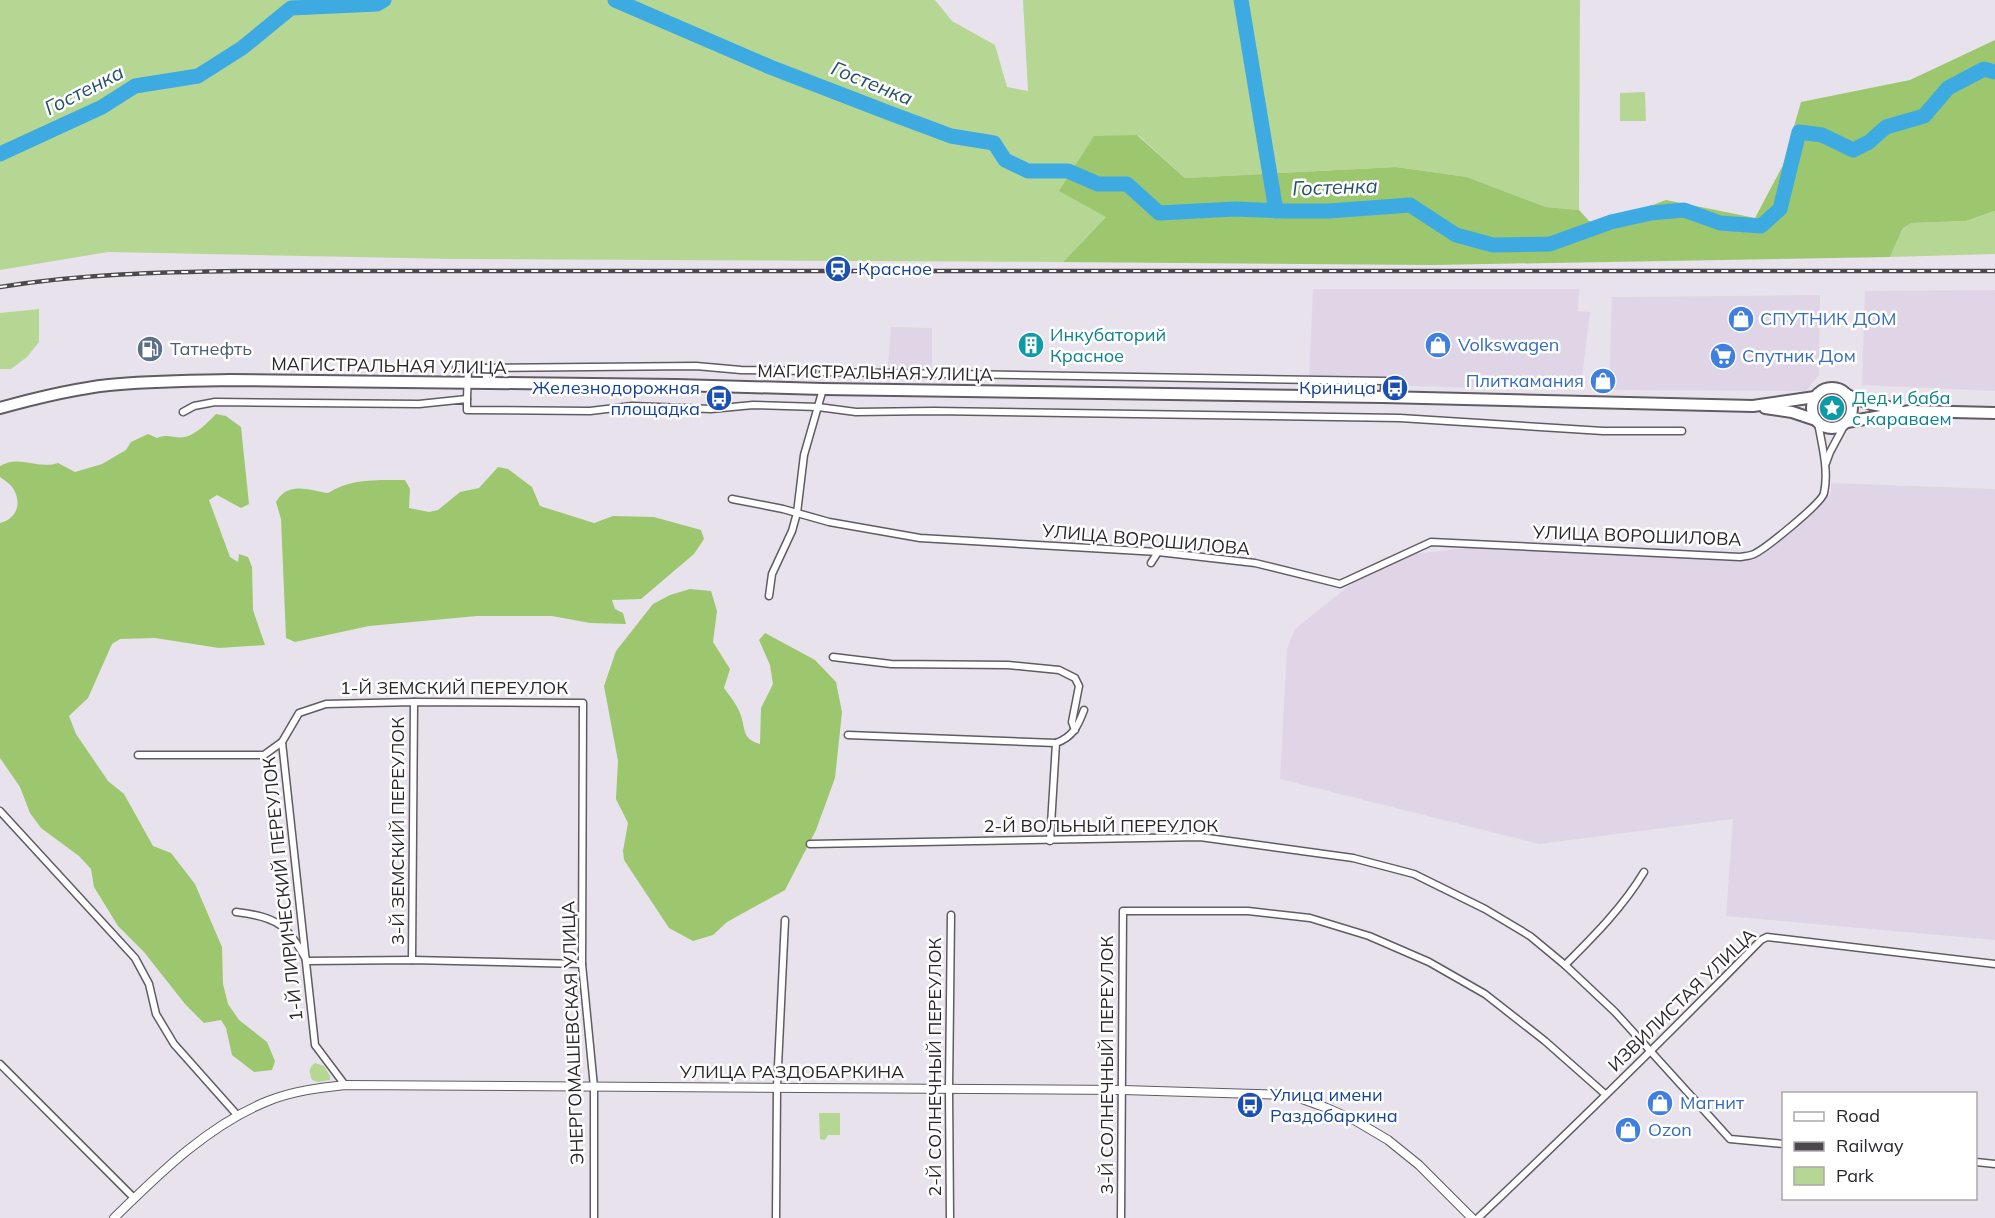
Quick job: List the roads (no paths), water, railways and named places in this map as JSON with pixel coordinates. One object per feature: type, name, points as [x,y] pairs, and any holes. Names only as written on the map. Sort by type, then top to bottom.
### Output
[{"type":"main road","name":"МАГИСТРАЛЬНАЯ УЛИЦА","points":[[0,408],[51,394],[108,386],[165,381],[230,380],[1383,397],[1753,406],[1792,412],[1832,429],[1846,423],[1910,411]]},
{"type":"main road","name":"МАГИСТРАЛЬНАЯ УЛИЦА","points":[[1753,406],[1815,397],[1824,390],[1833,388],[1871,404],[1910,411],[1995,413]]},
{"type":"main road","points":[[1846,394],[1852,407],[1851,415],[1846,423]]},
{"type":"main road","points":[[1815,397],[1812,409],[1817,422]]},
{"type":"street","points":[[456,368],[696,366],[741,370],[812,371]]},
{"type":"street","points":[[468,368],[467,410],[590,411],[632,406],[711,409],[753,405],[818,407],[856,412],[934,411],[1400,418],[1599,431],[1682,431]]},
{"type":"street","points":[[486,368],[486,383]]},
{"type":"street","points":[[823,372],[1385,381],[1383,397]]},
{"type":"street","points":[[769,596],[772,574],[792,531],[797,513],[804,455],[823,389]]},
{"type":"street","points":[[183,412],[194,406],[215,402],[418,404],[467,399]]},
{"type":"street","points":[[1817,422],[1825,467]]},
{"type":"street","points":[[1825,467],[1830,452],[1846,423]]},
{"type":"street","name":"УЛИЦА ВОРОШИЛОВА","points":[[732,499],[830,522],[920,538],[1158,552],[1255,564],[1340,584],[1431,542],[1746,556],[1764,548],[1818,503],[1824,493],[1825,467]]},
{"type":"street","points":[[1151,563],[1158,552]]},
{"type":"street","points":[[833,657],[891,664],[1008,665],[1059,670],[1075,678],[1079,686],[1072,722],[1075,730]]},
{"type":"street","name":"3-Й ЗЕМСКИЙ ПЕРЕУЛОК","points":[[411,960],[414,702]]},
{"type":"street","name":"1-Й ЗЕМСКИЙ ПЕРЕУЛОК","points":[[326,704],[583,703]]},
{"type":"street","name":"ЭНЕРГОМАШЕВСКАЯ УЛИЦА","points":[[583,703],[582,964],[594,1087],[594,1218]]},
{"type":"street","name":"1-Й ЛИРИЧЕСКИЙ ПЕРЕУЛОК","points":[[326,704],[299,713],[282,742],[315,1045],[345,1085]]},
{"type":"street","points":[[848,735],[1056,743],[1065,740],[1075,730],[1084,710]]},
{"type":"street","points":[[138,755],[264,755],[282,742]]},
{"type":"street","points":[[1050,841],[1056,743]]},
{"type":"street","points":[[0,811],[135,958],[149,984],[156,1014],[174,1044],[238,1116]]},
{"type":"street","name":"2-Й ВОЛЬНЫЙ ПЕРЕУЛОК","points":[[810,844],[1200,837],[1353,858],[1414,874],[1485,909],[1530,936],[1565,965],[1615,1012],[1650,1054],[1730,1139],[1782,1144]]},
{"type":"street","points":[[1565,965],[1611,918],[1644,872]]},
{"type":"street","name":"3-Й СОЛНЕЧНЫЙ ПЕРЕУЛОК","points":[[1121,1218],[1123,911],[1248,911],[1310,918],[1369,936],[1429,962],[1485,994],[1545,1041],[1605,1094]]},
{"type":"street","points":[[236,912],[260,915],[274,921],[293,936],[307,961],[411,960],[582,964]]},
{"type":"street","name":"2-Й СОЛНЕЧНЫЙ ПЕРЕУЛОК","points":[[950,1218],[951,915]]},
{"type":"street","points":[[776,1218],[777,1087],[785,920]]},
{"type":"street","name":"ИЗВИЛИСТАЯ УЛИЦА","points":[[1478,1218],[1605,1094],[1650,1054],[1761,940],[1767,937],[1995,964]]},
{"type":"street","points":[[0,1064],[134,1198]]},
{"type":"street","name":"УЛИЦА РАЗДОБАРКИНА","points":[[114,1218],[182,1155],[238,1116],[267,1101],[306,1089],[345,1085],[1123,1090],[1291,1095],[1356,1121],[1388,1140],[1419,1165],[1472,1218]]},
{"type":"street","points":[[1977,1162],[1995,1164]]},
{"type":"waterway","name":"Гостенка","points":[[0,154],[102,107],[135,86],[198,76],[242,48],[291,8],[377,4],[384,0]]},
{"type":"waterway","name":"Гостенка","points":[[615,0],[770,67],[892,114],[951,136],[994,143],[1005,160],[1028,171],[1068,171],[1098,184],[1127,184],[1159,213],[1235,209],[1329,211],[1410,205],[1456,235],[1493,245],[1550,244],[1611,222],[1651,213],[1684,210],[1720,223],[1761,226],[1780,209],[1799,132],[1822,135],[1853,150],[1869,142],[1886,127],[1924,116],[1948,88],[1984,69],[1995,72]]},
{"type":"waterway","points":[[1241,0],[1276,211]]},
{"type":"railway","points":[[0,287],[90,276],[242,271],[1995,271]]},
{"type":"place","name":"Красное","points":[[838,269]]},
{"type":"place","name":"СПУТНИК ДОМ","points":[[1741,319]]},
{"type":"place","name":"Инкубаторий Красное","points":[[1031,345]]},
{"type":"place","name":"Volkswagen","points":[[1438,345]]},
{"type":"place","name":"Татнефть","points":[[150,349]]},
{"type":"place","name":"Спутник Дом","points":[[1723,356]]},
{"type":"place","name":"Плиткамания","points":[[1603,381]]},
{"type":"place","name":"Криница","points":[[1395,388]]},
{"type":"place","name":"Железнодорожная площадка","points":[[719,398]]},
{"type":"place","name":"Дед и баба с караваем","points":[[1832,408]]},
{"type":"place","name":"Магнит","points":[[1660,1103]]},
{"type":"place","name":"Улица имени Раздобаркина","points":[[1250,1105]]},
{"type":"place","name":"Ozon","points":[[1628,1130]]}]
